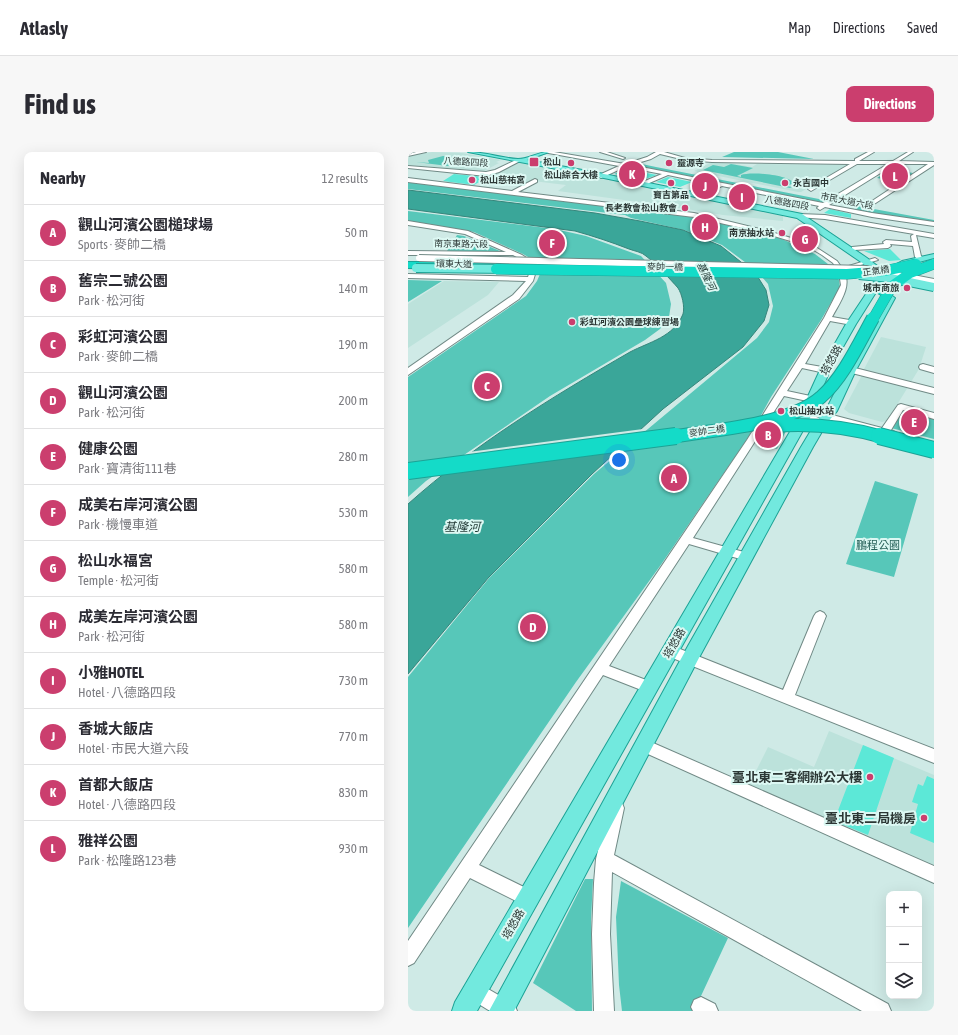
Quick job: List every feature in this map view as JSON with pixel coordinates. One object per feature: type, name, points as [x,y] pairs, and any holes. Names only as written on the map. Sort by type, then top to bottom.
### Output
[{"type":"highway","name":"正氣橋","points":[[818,272],[876,272],[932,261]]},
{"type":"highway","name":"麥帥二橋","points":[[411,467],[739,422],[776,413],[813,411],[817,388],[825,377],[873,294],[886,280],[932,261]]},
{"type":"highway","name":"麥帥二橋","points":[[411,467],[718,430],[759,423],[800,410],[821,398],[837,380],[892,286],[910,273],[932,261]]},
{"type":"highway","points":[[412,266],[498,267]]},
{"type":"highway","name":"環東大道","points":[[412,266],[498,267]]},
{"type":"highway","name":"麥帥一橋","points":[[498,267],[818,272]]},
{"type":"highway","points":[[813,411],[819,393],[827,384],[885,285],[896,275]]},
{"type":"highway","points":[[718,430],[738,430],[787,424],[830,425],[850,428],[934,452]]},
{"type":"main road","name":"八德路四段","points":[[471,152],[523,159],[799,216]]},
{"type":"main road","points":[[523,159],[538,152]]},
{"type":"main road","points":[[523,159],[545,152]]},
{"type":"main road","name":"八德路四段","points":[[603,175],[647,182],[809,215]]},
{"type":"main road","points":[[809,215],[814,222],[854,248],[871,262]]},
{"type":"main road","points":[[799,216],[871,262],[896,275],[934,288]]},
{"type":"main road","points":[[896,275],[932,261],[934,256]]},
{"type":"main road","points":[[896,275],[904,263],[932,261]]},
{"type":"main road","name":"麥帥一橋","points":[[412,266],[854,275],[890,278],[934,288]]},
{"type":"main road","points":[[896,275],[934,267]]},
{"type":"main road","points":[[896,275],[934,281]]},
{"type":"main road","name":"塔悠路","points":[[504,1010],[690,659],[748,557],[813,411],[825,370],[852,323],[896,275]]},
{"type":"main road","name":"塔悠路","points":[[813,411],[831,412],[896,275]]},
{"type":"main road","name":"塔悠路","points":[[464,1011],[727,551],[813,411]]},
{"type":"street","points":[[408,155],[424,152]]},
{"type":"street","name":"市民大道六段","points":[[545,152],[625,165],[823,206],[934,224]]},
{"type":"street","name":"市民大道六段","points":[[602,152],[637,162],[866,208],[934,220]]},
{"type":"street","points":[[611,155],[624,152]]},
{"type":"street","points":[[603,175],[625,165],[649,158],[659,152],[676,157],[696,160],[856,161]]},
{"type":"street","points":[[669,152],[684,157],[715,159],[934,163]]},
{"type":"street","points":[[811,189],[872,152]]},
{"type":"street","points":[[809,215],[911,152]]},
{"type":"street","points":[[715,159],[725,155]]},
{"type":"street","points":[[649,158],[659,161]]},
{"type":"street","name":"八德路四段","points":[[408,168],[486,174],[497,171],[523,159]]},
{"type":"street","points":[[866,208],[934,163]]},
{"type":"street","points":[[647,182],[666,174]]},
{"type":"street","points":[[830,178],[843,180]]},
{"type":"street","points":[[408,180],[672,211],[731,223],[809,245],[835,262],[842,273],[844,285],[828,318],[752,440],[408,956]]},
{"type":"street","points":[[514,192],[535,181]]},
{"type":"street","points":[[850,181],[860,183]]},
{"type":"street","points":[[703,193],[720,185]]},
{"type":"street","points":[[852,211],[884,219],[878,226]]},
{"type":"street","name":"八德路四段","points":[[799,216],[809,215],[825,217],[934,236]]},
{"type":"street","points":[[408,223],[466,232],[526,260],[531,265],[533,270],[531,279],[522,291],[508,304],[408,372]]},
{"type":"street","points":[[916,233],[914,237],[918,257],[932,261]]},
{"type":"street","points":[[854,248],[888,246],[886,242],[915,244]]},
{"type":"street","name":"南京東路六段","points":[[408,253],[513,253]]},
{"type":"street","points":[[408,258],[412,266],[866,269],[934,281]]},
{"type":"street","points":[[839,268],[857,266],[871,262]]},
{"type":"street","points":[[408,277],[531,279]]},
{"type":"street","points":[[828,318],[852,323]]},
{"type":"street","points":[[800,365],[825,370]]},
{"type":"street","points":[[923,367],[934,370]]},
{"type":"street","points":[[851,370],[934,391]]},
{"type":"street","points":[[782,393],[813,411],[863,430],[934,452]]},
{"type":"street","points":[[885,431],[901,407],[934,416]]},
{"type":"street","points":[[863,430],[885,431],[934,444]]},
{"type":"street","points":[[685,539],[748,557]]},
{"type":"street","points":[[787,697],[820,616]]},
{"type":"street","points":[[670,651],[934,756]]},
{"type":"street","points":[[600,668],[649,687]]},
{"type":"street","points":[[644,745],[934,875]]},
{"type":"street","points":[[604,1011],[601,928],[604,859],[616,809],[634,763]]},
{"type":"street","points":[[604,859],[881,1011]]},
{"type":"street","points":[[467,868],[528,898]]},
{"type":"street","points":[[476,991],[504,1010]]},
{"type":"shaded area","points":[[432,152],[462,153],[501,160],[496,162],[499,163],[484,171],[408,165],[408,156]]},
{"type":"shaded area","points":[[519,162],[783,213],[783,221],[723,215],[558,191],[566,185],[533,181],[522,187],[480,182]]},
{"type":"shaded area","name":"永吉國中","points":[[710,163],[729,163],[752,167],[757,164],[847,165],[801,192],[798,192],[694,171]]},
{"type":"shaded area","points":[[444,281],[499,282],[488,295],[408,348],[408,304]]},
{"type":"shaded area","points":[[881,337],[926,347],[919,369],[911,382],[863,371]]},
{"type":"shaded area","points":[[862,375],[908,387],[887,421],[882,422],[849,413],[844,409]]},
{"type":"shaded area","points":[[829,731],[934,775],[934,870],[749,785],[768,747],[814,767]]},
{"type":"green space","points":[[734,152],[778,152],[814,159],[722,157]]},
{"type":"green space","points":[[443,156],[458,159],[446,164],[449,165],[448,166],[416,162],[429,163],[428,160]]},
{"type":"green space","points":[[637,163],[829,201],[821,205],[630,165]]},
{"type":"green space","points":[[731,164],[753,168],[737,176],[741,177],[741,175],[753,173],[769,174],[791,180],[794,183],[787,186],[792,187],[790,188],[703,170],[713,165],[724,167]]},
{"type":"green space","points":[[891,169],[913,173],[900,182],[877,178]]},
{"type":"green space","points":[[408,182],[656,211],[728,224],[782,239],[815,254],[828,264],[839,280],[840,287],[821,320],[771,397],[752,432],[660,566],[576,682],[408,928],[408,677],[490,577],[594,474],[757,338],[769,322],[773,306],[768,284],[757,271],[722,245],[684,230],[631,218],[625,215],[408,189]]},
{"type":"green space","points":[[852,205],[934,220],[934,223],[858,211]]},
{"type":"green space","points":[[408,211],[555,229],[586,236],[641,256],[666,283],[671,304],[669,317],[660,329],[645,340],[550,396],[426,481],[408,497],[408,377],[526,296],[537,281],[540,274],[539,267],[535,261],[523,254],[474,232],[408,221]]},
{"type":"green space","points":[[457,235],[464,236],[500,251],[499,253],[447,251]]},
{"type":"green space","points":[[408,280],[442,281],[408,302]]},
{"type":"green space","points":[[902,408],[934,417],[934,439],[891,428]]},
{"type":"green space","points":[[788,427],[777,449],[749,441],[757,429]]},
{"type":"green space","name":"鵬程公園","points":[[875,481],[918,494],[894,577],[846,564]]},
{"type":"green space","points":[[585,879],[593,879],[591,920],[592,1011],[576,1011],[533,983]]},
{"type":"green space","points":[[621,881],[728,938],[694,1011],[622,1011],[619,985],[616,917]]},
{"type":"water","name":"基隆河","points":[[408,190],[595,213],[683,230],[721,246],[756,274],[766,290],[769,305],[764,321],[743,347],[663,409],[592,474],[489,577],[408,674],[408,504],[460,461],[515,422],[630,352],[660,338],[674,328],[679,322],[684,308],[682,297],[678,288],[653,262],[640,253],[575,231],[408,209]]},
{"type":"pier","points":[[643,429],[622,448],[440,473],[469,452]]},
{"type":"building","points":[[625,169],[657,175],[645,179],[614,174]]},
{"type":"building","points":[[454,174],[488,177],[474,185],[443,181]]},
{"type":"building","points":[[668,177],[692,182],[680,187],[656,182]]},
{"type":"building","points":[[830,209],[851,214],[851,218],[824,213]]},
{"type":"building","points":[[890,249],[901,260],[889,261],[864,251]]},
{"type":"building","name":"臺北東二客網辦公大樓","points":[[863,745],[894,758],[868,835],[834,821]]},
{"type":"building","name":"臺北東二局機房","points":[[927,776],[934,779],[934,843],[910,833],[918,804],[912,802],[918,784],[923,786]]},
{"type":"place","name":"松山","points":[[534,162]]},
{"type":"place","name":"松山綜合大樓","points":[[571,163]]},
{"type":"place","name":"靈源寺","points":[[669,163]]},
{"type":"place","name":"首都大飯店","points":[[632,174]]},
{"type":"place","name":"雅祥公園","points":[[895,176]]},
{"type":"place","name":"松山慈祐宮","points":[[472,180]]},
{"type":"place","name":"寶吉第品","points":[[671,183]]},
{"type":"place","name":"永吉國中","points":[[785,183]]},
{"type":"place","name":"香城大飯店","points":[[705,186]]},
{"type":"place","name":"小雅HOTEL","points":[[742,197]]},
{"type":"place","name":"長老教會松山教會","points":[[685,208]]},
{"type":"place","name":"成美左岸河濱公園","points":[[705,227]]},
{"type":"place","name":"南京抽水站","points":[[782,233]]},
{"type":"place","name":"松山水福宮","points":[[805,239]]},
{"type":"place","name":"成美右岸河濱公園","points":[[552,243]]},
{"type":"place","name":"城市商旅","points":[[907,288]]},
{"type":"place","name":"彩虹河濱公園壘球練習場","points":[[572,322]]},
{"type":"place","name":"彩虹河濱公園","points":[[487,386]]},
{"type":"place","name":"松山抽水站","points":[[781,411]]},
{"type":"place","name":"健康公園","points":[[914,422]]},
{"type":"place","name":"舊宗二號公園","points":[[768,435]]},
{"type":"place","name":"觀山河濱公園槌球場","points":[[674,478]]},
{"type":"place","name":"觀山河濱公園","points":[[533,627]]},
{"type":"place","name":"臺北東二客網辦公大樓","points":[[870,777]]},
{"type":"place","name":"臺北東二局機房","points":[[924,818]]}]
